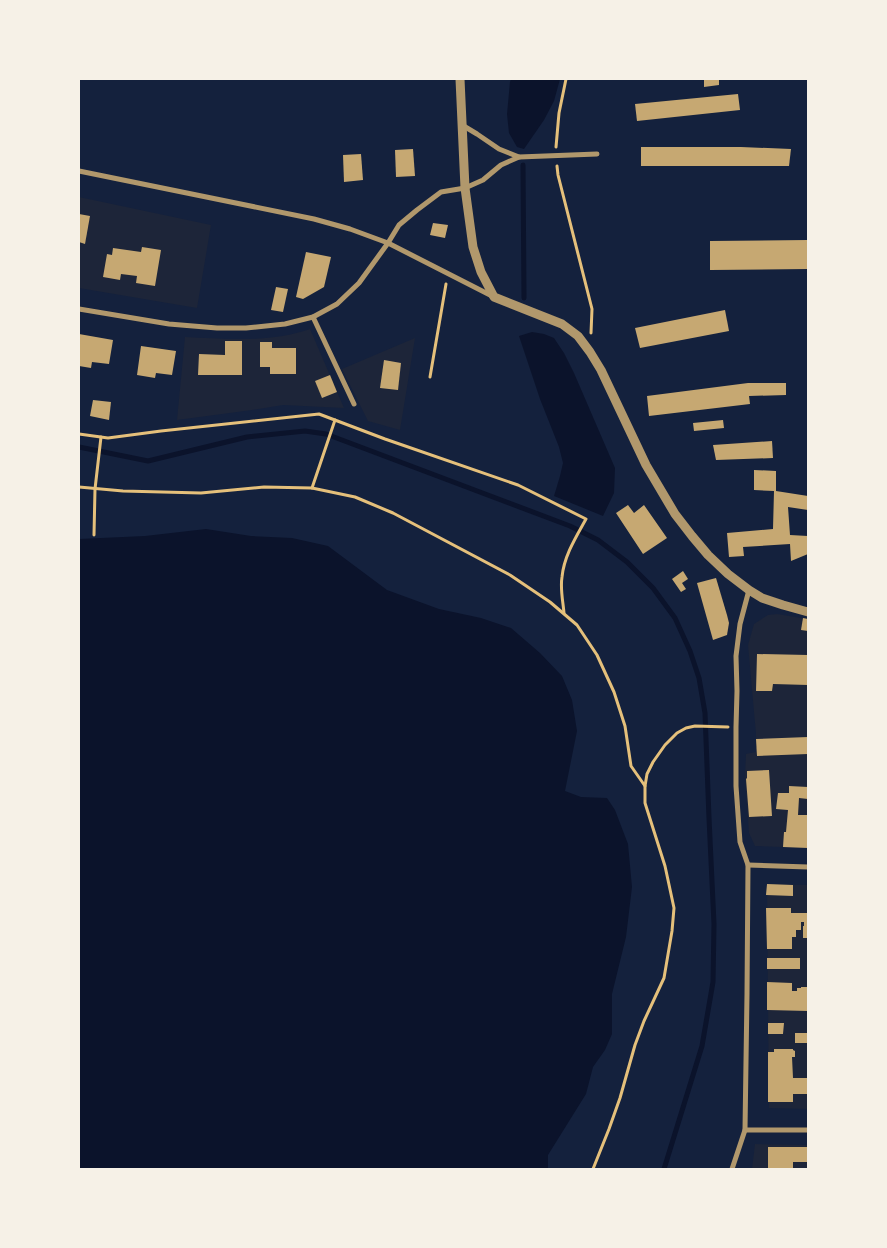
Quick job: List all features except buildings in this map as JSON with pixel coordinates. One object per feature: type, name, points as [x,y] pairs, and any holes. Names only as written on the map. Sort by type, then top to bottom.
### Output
[{"type":"street","points":[[460,79],[465,188],[472,247],[481,272],[494,297]]},
{"type":"street","points":[[462,125],[499,148],[519,157]]},
{"type":"street","points":[[79,309],[169,324],[217,328],[246,328],[285,324],[313,317],[337,304],[354,288],[388,243],[399,225],[441,192],[465,188],[483,180],[501,165],[519,157],[597,154]]},
{"type":"street","points":[[79,171],[314,219],[350,229],[388,243],[514,306],[562,324],[578,336],[590,352],[601,370],[646,465],[675,514],[708,555],[728,574],[762,598],[808,612]]},
{"type":"street","points":[[313,317],[354,404]]},
{"type":"street","points":[[732,1169],[745,1130],[748,865],[740,842],[736,786],[736,656],[740,624],[749,590]]},
{"type":"street","points":[[748,865],[808,867]]},
{"type":"street","points":[[745,1130],[808,1130]]},
{"type":"path","points":[[566,79],[559,113],[555,155],[558,174],[592,309],[590,352]]},
{"type":"path","points":[[430,377],[448,274]]},
{"type":"path","points":[[79,434],[108,438],[161,430],[319,414],[334,422],[518,485],[586,518],[571,547],[562,576],[564,614]]},
{"type":"path","points":[[312,488],[334,422]]},
{"type":"path","points":[[94,535],[94,489],[100,437]]},
{"type":"path","points":[[79,487],[123,491],[201,492],[264,487],[312,488],[355,497],[392,513],[510,575],[550,602],[577,625],[600,663],[614,692],[625,726],[631,766],[645,786]]},
{"type":"path","points":[[593,1169],[620,1098],[644,1020],[664,978],[671,938],[674,908],[665,866],[645,803],[647,774],[665,745],[677,733],[695,726],[716,727]]},
{"type":"shaded area","points":[[511,79],[560,79],[554,101],[544,120],[524,149],[517,147],[509,133],[507,114]]},
{"type":"shaded area","points":[[79,197],[211,225],[197,308],[79,288]]},
{"type":"shaded area","points":[[310,329],[344,408],[283,405],[177,420],[185,337],[264,338]]},
{"type":"shaded area","points":[[532,332],[554,338],[564,353],[615,468],[614,493],[603,516],[554,496],[563,463],[519,336]]},
{"type":"shaded area","points":[[415,338],[400,430],[368,421],[342,369]]},
{"type":"shaded area","points":[[206,529],[251,536],[292,538],[328,546],[387,590],[439,609],[481,618],[511,628],[540,653],[562,676],[572,700],[577,731],[565,791],[581,797],[607,798],[615,810],[628,844],[632,887],[626,937],[612,994],[612,1034],[605,1050],[593,1067],[586,1094],[548,1155],[548,1169],[79,1169],[79,539],[145,536]]},
{"type":"shaded area","points":[[777,614],[808,619],[808,848],[755,846],[749,833],[745,776],[746,754],[756,752],[756,734],[748,645],[754,624],[768,615]]},
{"type":"shaded area","points":[[767,884],[808,885],[808,1109],[769,1108]]},
{"type":"shaded area","points":[[755,1144],[808,1145],[808,1169],[752,1169]]},
{"type":"waterway","points":[[523,165],[524,298]]},
{"type":"waterway","points":[[79,447],[148,461],[247,437],[305,431],[326,434],[570,526],[598,540],[627,562],[653,588],[675,618],[690,651],[699,678],[705,713],[714,924],[713,982],[702,1046],[664,1169]]}]
